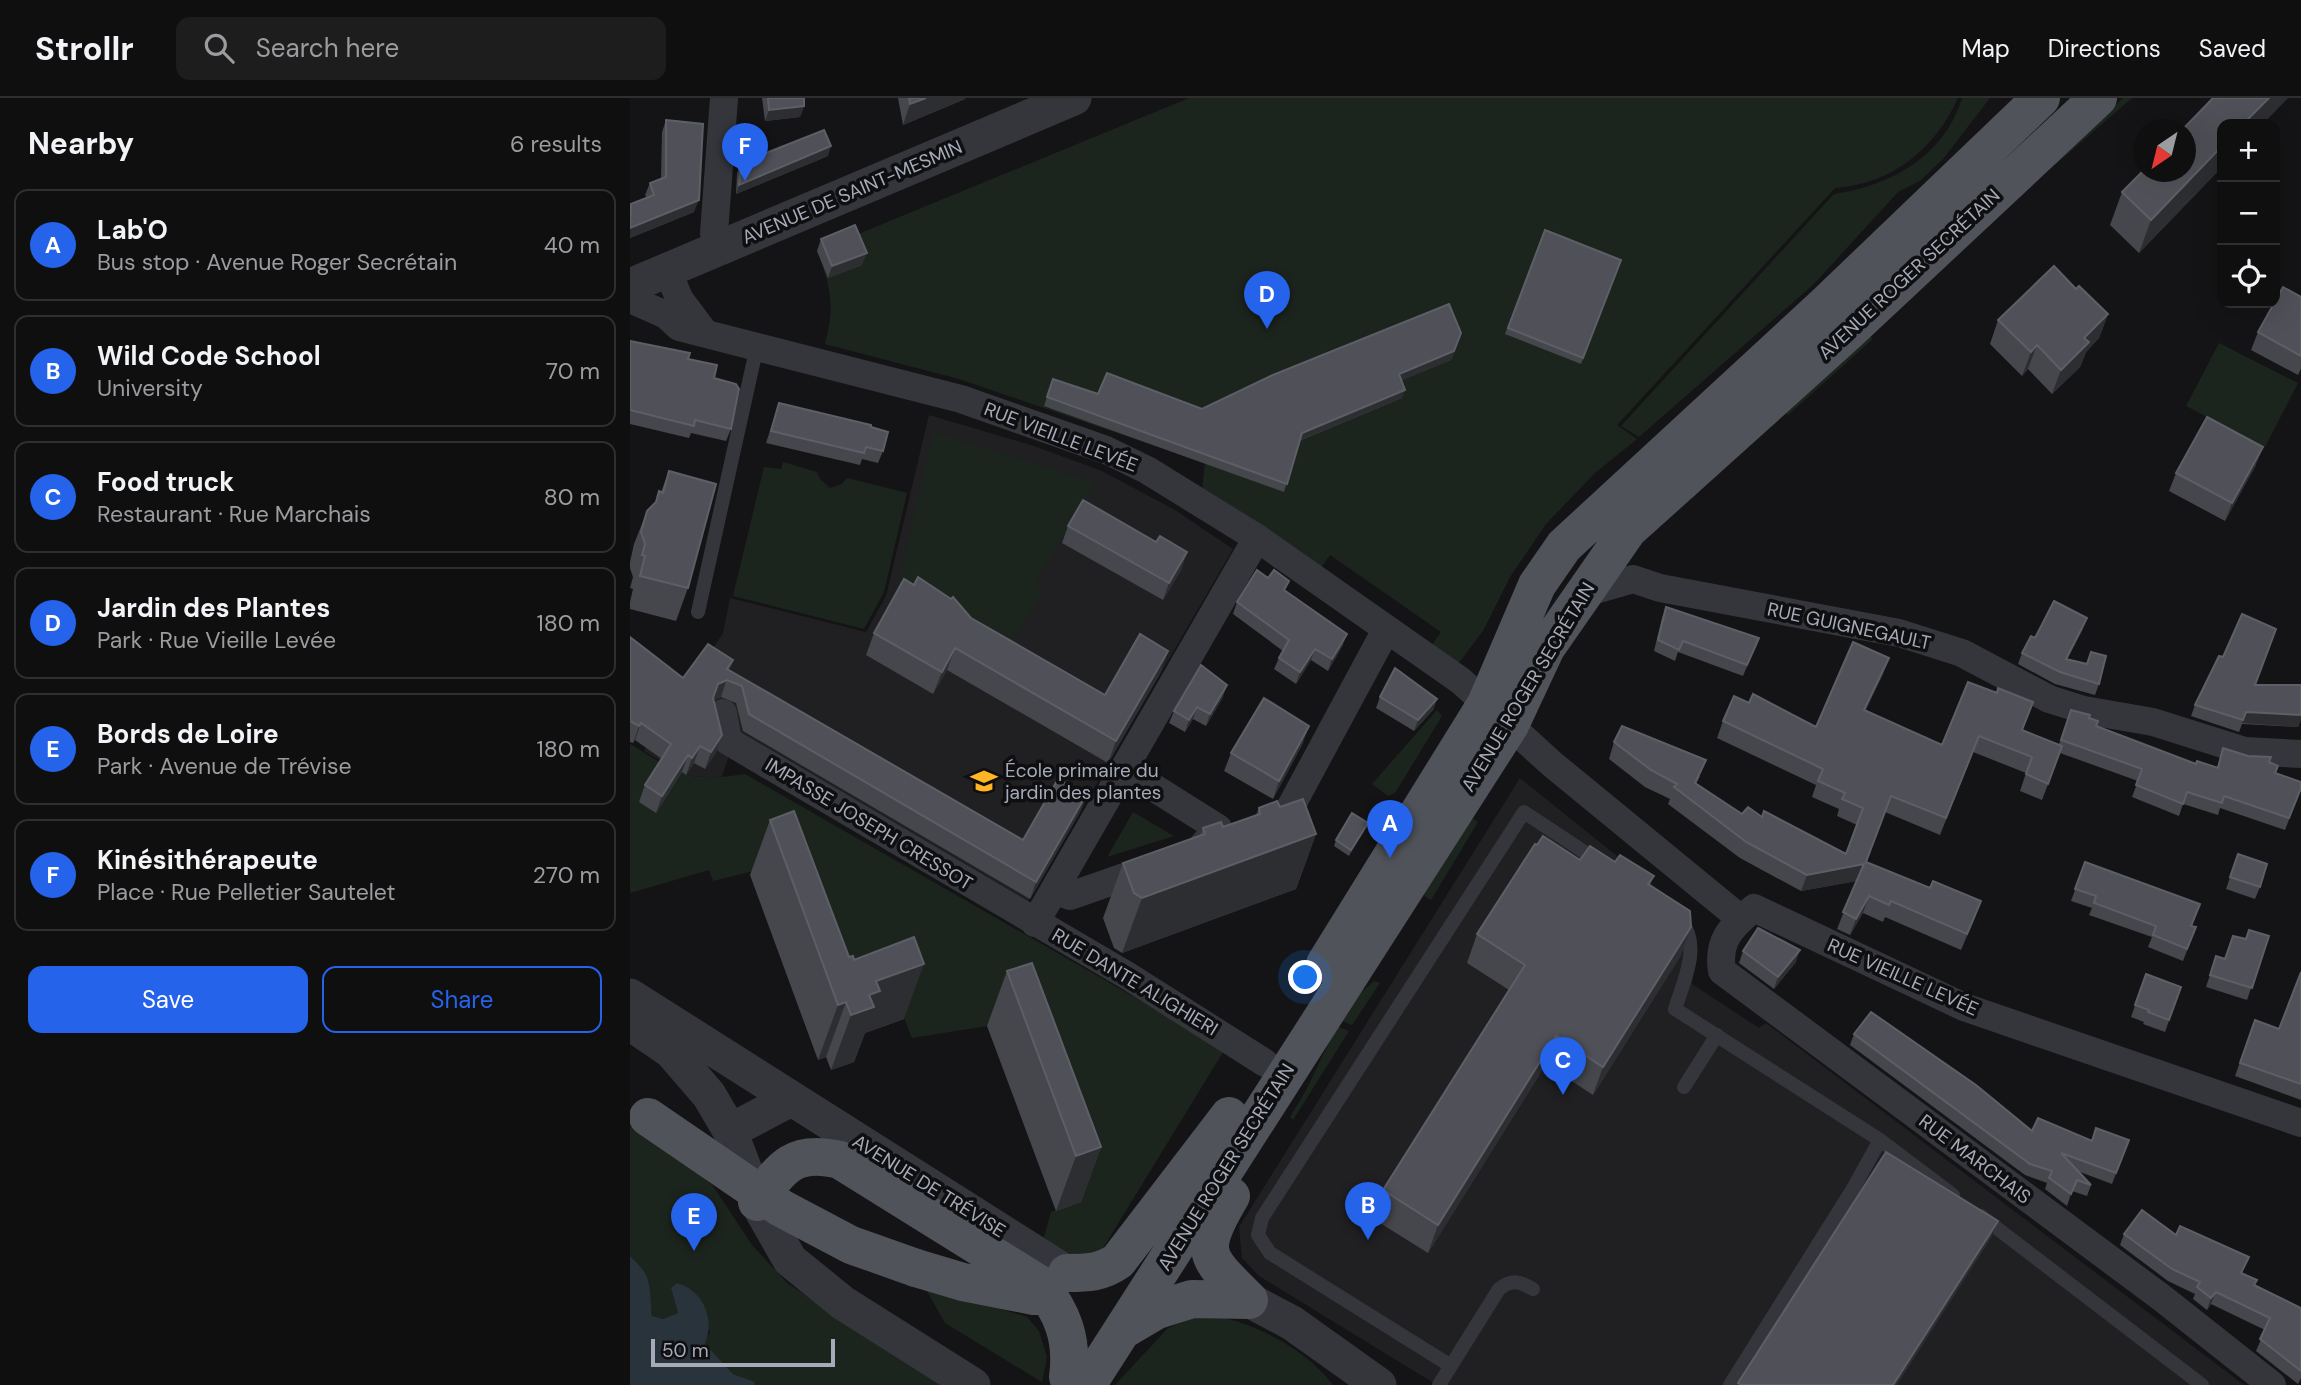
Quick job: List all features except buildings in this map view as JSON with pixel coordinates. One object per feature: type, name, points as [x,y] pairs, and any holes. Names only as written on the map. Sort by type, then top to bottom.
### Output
[{"type":"main road","name":"AVENUE ROGER SECRÉTAIN","points":[[1071,1382],[1123,1330],[1303,1046],[1498,715],[1538,585],[1564,547],[1824,306],[2041,98]]},
{"type":"main road","name":"AVENUE ROGER SECRÉTAIN","points":[[1071,1382],[1104,1315],[1229,1116],[1498,715],[1628,530],[1849,331],[2098,98]]},
{"type":"main road","points":[[1249,1300],[1213,1264],[1209,1243],[1216,1220],[1266,1136],[1303,1046]]},
{"type":"main road","points":[[639,1108],[781,1208],[851,1245],[963,1282],[1034,1296],[1057,1284],[1106,1270],[1118,1261],[1229,1116]]},
{"type":"main road","points":[[757,1202],[778,1172],[794,1160],[817,1154],[840,1160],[1039,1284],[1057,1284]]},
{"type":"main road","points":[[1057,1284],[1070,1342],[1071,1382]]},
{"type":"main road","points":[[1123,1330],[1157,1310],[1192,1298],[1249,1300]]},
{"type":"street","points":[[720,247],[714,233],[724,98]]},
{"type":"street","name":"AVENUE DE SAINT-MESMIN","points":[[630,286],[1074,98]]},
{"type":"street","points":[[667,270],[680,300],[706,335]]},
{"type":"street","name":"RUE VIEILLE LEVÉE","points":[[630,299],[666,315],[679,327],[961,399],[1106,450],[1178,488],[1257,538],[1461,681],[1552,764],[1741,919],[1754,908],[1964,1007],[2301,1123]]},
{"type":"street","points":[[1581,594],[1633,579],[1628,530]]},
{"type":"street","name":"RUE DANTE ALIGHIERI","points":[[1257,538],[1035,922],[1149,989],[1265,1063]]},
{"type":"street","name":"RUE GUIGNEGAULT","points":[[1633,579],[1660,588],[1899,633],[1962,653],[2049,699],[2084,710],[2153,722],[2245,751],[2301,754]]},
{"type":"street","points":[[1124,769],[1217,828],[1231,834],[1263,828],[1289,810],[1387,630]]},
{"type":"street","name":"IMPASSE JOSEPH CRESSOT","points":[[723,713],[728,741],[1035,922]]},
{"type":"street","name":"RUE DANTE ALIGHIERI","points":[[1054,891],[1070,896],[1193,853],[1203,848],[1217,828]]},
{"type":"street","name":"RUE MARCHAIS","points":[[1741,919],[1727,934],[1719,954],[1722,971],[2162,1298],[2272,1385]]},
{"type":"street","name":"AVENUE DE TRÉVISE","points":[[630,996],[791,1099],[1057,1284]]},
{"type":"street","points":[[630,1023],[671,1051],[692,1072],[730,1131],[757,1202],[790,1260],[812,1281],[973,1385]]},
{"type":"street","points":[[730,1131],[791,1099]]},
{"type":"street","points":[[1249,1300],[1292,1323],[1379,1385]]},
{"type":"street","points":[[1331,1353],[1348,1385]]},
{"type":"lane","points":[[698,612],[757,346]]},
{"type":"lane","points":[[1451,1366],[1270,1253],[1258,1235],[1262,1218],[1524,811],[1618,874]]},
{"type":"lane","points":[[1674,912],[1687,927],[1693,944],[1675,1009],[1880,1140],[2202,1385]]},
{"type":"lane","points":[[1684,1087],[1717,1035]]},
{"type":"lane","points":[[1730,1385],[1854,1187],[1880,1140]]},
{"type":"lane","points":[[1439,1385],[1499,1289],[1507,1283],[1518,1281],[1533,1289]]},
{"type":"shaded area","points":[[1189,98],[1958,98],[1937,133],[1909,161],[1875,179],[1835,188],[1617,425],[1637,439],[1595,473],[1546,524],[1510,577],[1483,631],[1458,664],[1431,646],[1441,632],[1330,555],[1320,569],[1202,490],[1205,463],[959,379],[825,344],[831,308],[826,276],[817,251]]},
{"type":"shaded area","points":[[1962,98],[1990,98],[1943,159],[1920,181],[1898,192],[1814,284],[1639,437],[1621,426],[1834,194],[1875,184],[1913,165],[1943,136]]},
{"type":"shaded area","points":[[2123,98],[2132,98],[2048,171]]},
{"type":"shaded area","points":[[1869,335],[1873,339],[1788,415],[1784,412]]},
{"type":"shaded area","points":[[2219,343],[2298,383],[2265,447],[2186,406]]},
{"type":"shaded area","points":[[929,415],[1034,446],[1102,471],[1175,510],[1233,549],[1026,905],[736,736],[722,776],[712,778],[685,775],[644,751],[723,633],[730,598],[866,632],[886,596]]},
{"type":"shaded area","points":[[933,432],[1095,482],[1035,583],[1044,589],[1011,643],[899,583]]},
{"type":"shaded area","points":[[783,462],[817,472],[830,488],[842,484],[847,478],[907,493],[884,592],[864,629],[733,596],[764,467],[781,469]]},
{"type":"shaded area","points":[[1437,710],[1442,716],[1395,793],[1388,796],[1372,784]]},
{"type":"shaded area","points":[[630,744],[684,774],[725,777],[745,774],[1225,1049],[1100,1253],[1080,1259],[1043,1241],[1051,1212],[1080,1201],[987,1026],[912,1038],[894,993],[829,1012],[774,866],[713,881],[709,870],[630,893]]},
{"type":"shaded area","points":[[1520,778],[1674,902],[1696,948],[1692,984],[1759,1028],[1766,1023],[2244,1385],[1437,1385],[1259,1276],[1242,1258],[1239,1227]]},
{"type":"shaded area","points":[[1133,812],[1174,836],[1107,857]]},
{"type":"shaded area","points":[[1469,816],[1478,822],[1431,900],[1424,896],[1429,878]]},
{"type":"shaded area","points":[[1374,981],[1380,983],[1352,1025],[1340,1020],[1349,1003]]},
{"type":"shaded area","points":[[1337,1026],[1349,1031],[1293,1120],[1290,1117]]},
{"type":"shaded area","points":[[630,1111],[713,1186],[752,1245],[787,1283],[943,1385],[754,1385],[754,1382],[733,1374],[704,1344],[710,1332],[671,1288],[678,1313],[663,1319],[652,1316],[647,1300],[647,1276],[630,1256]]},
{"type":"shaded area","points":[[630,1256],[648,1278],[652,1316],[663,1319],[678,1313],[671,1288],[677,1283],[694,1292],[708,1316],[705,1344],[733,1374],[755,1382],[754,1385],[630,1385]]},
{"type":"shaded area","points":[[923,1284],[1027,1317],[1039,1331],[1047,1357],[1042,1382],[945,1323]]},
{"type":"shaded area","points":[[1220,1317],[1267,1334],[1297,1351],[1311,1361],[1333,1385],[1115,1385],[1168,1328],[1193,1318]]},
{"type":"place","name":"Kinésithérapeute","points":[[745,181]]},
{"type":"place","name":"Jardin des Plantes","points":[[1267,329]]},
{"type":"place","name":"École primaire du jardin des plantes","points":[[984,781]]},
{"type":"place","name":"Lab'O","points":[[1390,858]]},
{"type":"place","name":"Food truck","points":[[1563,1095]]},
{"type":"place","name":"Wild Code School","points":[[1368,1240]]},
{"type":"place","name":"Bords de Loire","points":[[694,1251]]}]
